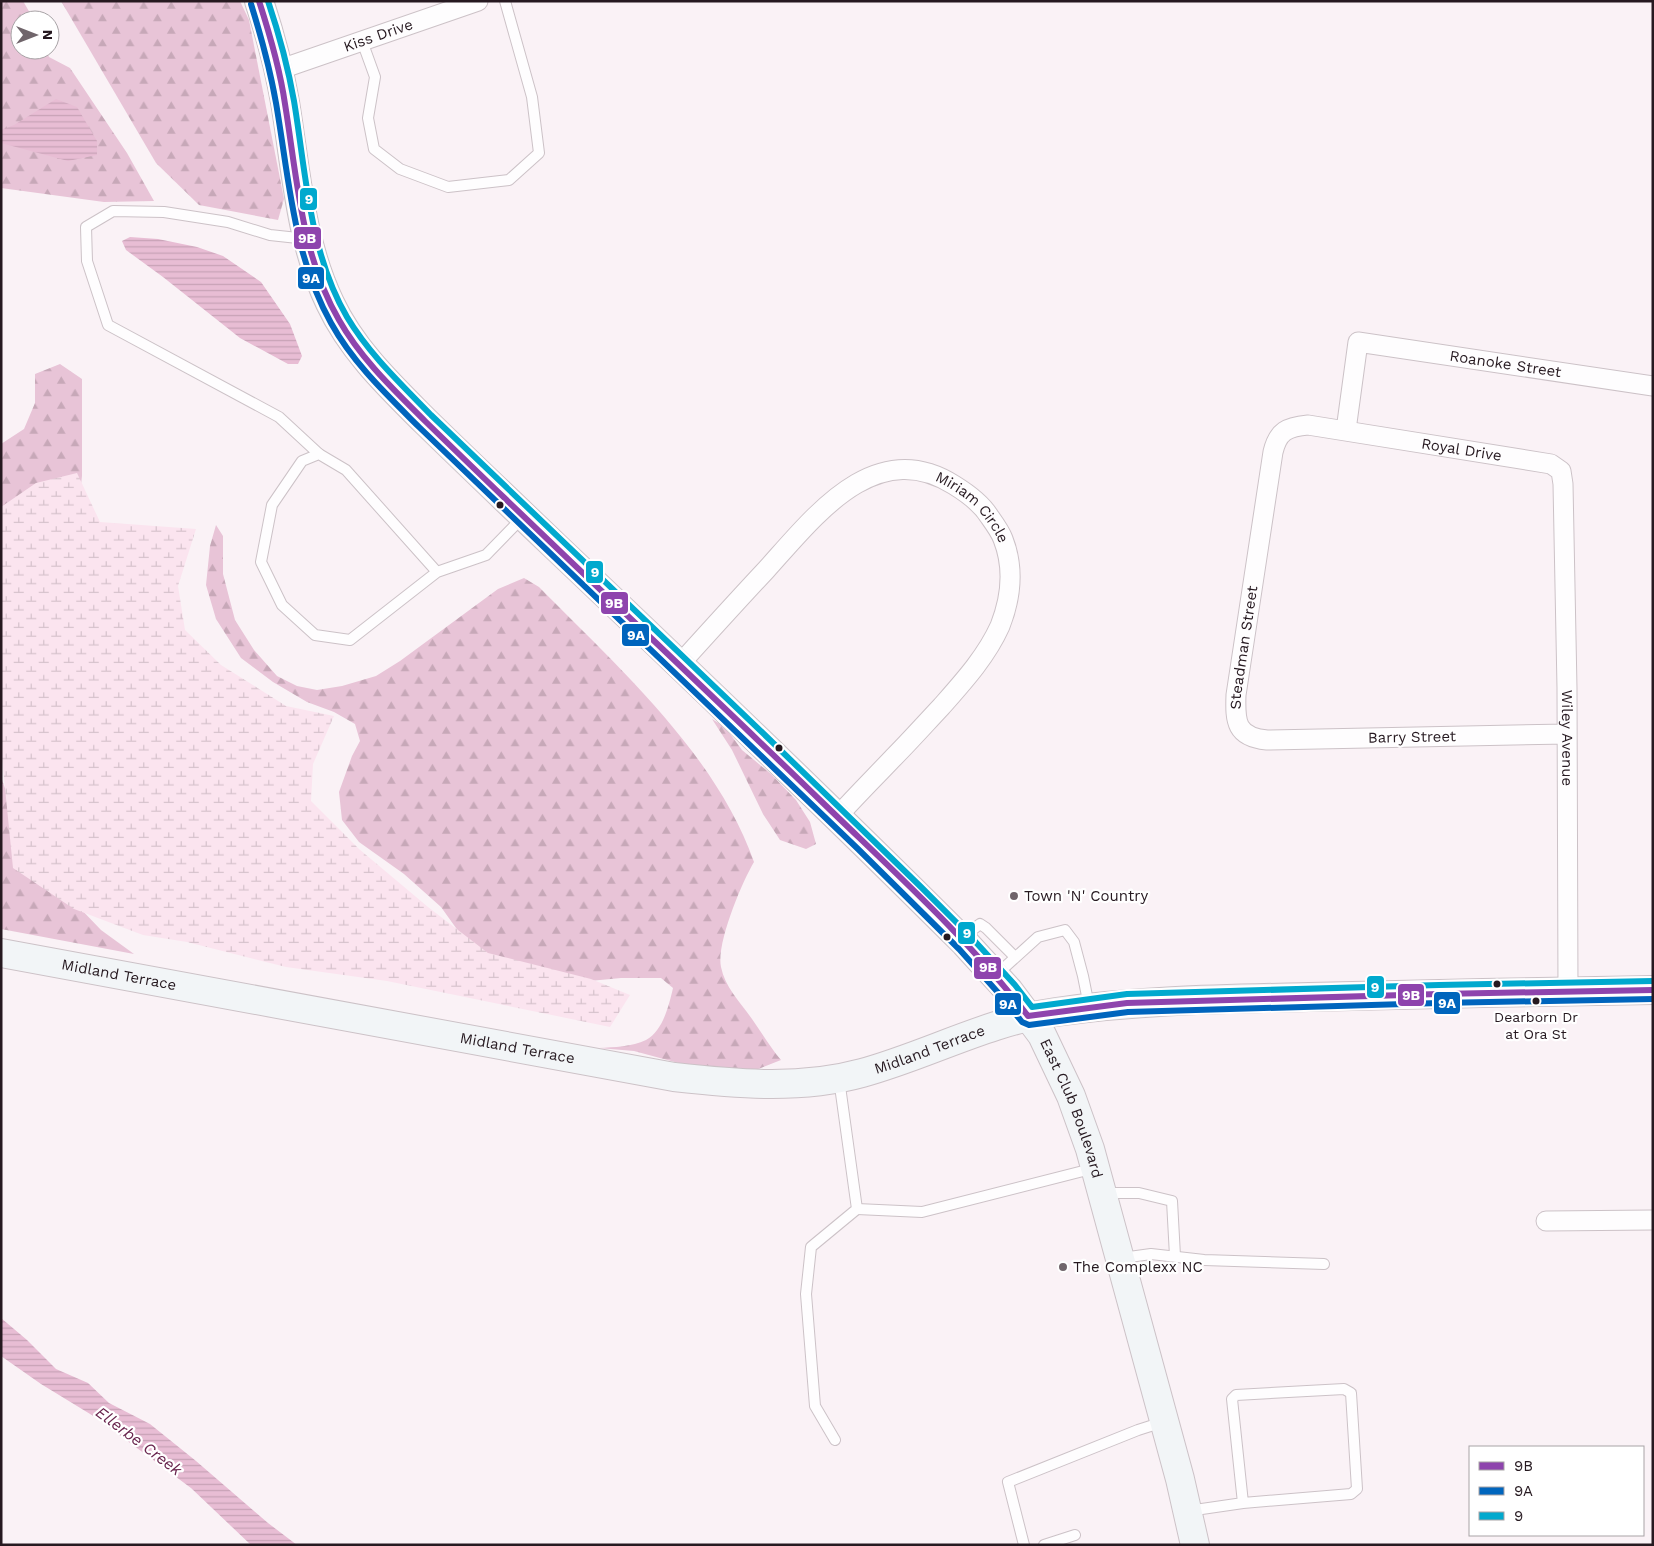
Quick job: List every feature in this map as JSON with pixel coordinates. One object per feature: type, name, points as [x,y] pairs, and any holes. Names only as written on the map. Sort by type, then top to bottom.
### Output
[{"type":"street","name":"East Club Boulevard","points":[[259,1],[278,70],[308,239],[318,275],[331,306],[350,338],[370,364],[454,450],[680,664],[962,939],[1009,991],[1042,1036],[1071,1096],[1096,1168],[1164,1421],[1195,1545]]},
{"type":"street","name":"Kiss Drive","points":[[278,70],[478,1]]},
{"type":"street","name":"Roanoke Street","points":[[1346,430],[1358,342],[1653,386]]},
{"type":"street","name":"Royal Drive","points":[[1256,576],[1276,441],[1281,434],[1293,426],[1308,425],[1346,430],[1550,464],[1561,471],[1564,484]]},
{"type":"street","name":"Miriam Circle","points":[[680,664],[819,512],[850,486],[875,475],[899,470],[919,470],[943,478],[966,493],[986,510],[1003,537],[1009,561],[1010,584],[1000,626],[989,648],[966,680],[837,818]]},
{"type":"street","name":"Wiley Avenue","points":[[1564,484],[1568,991]]},
{"type":"street","name":"Steadman Street","points":[[1256,576],[1236,695],[1235,714],[1239,728],[1247,735],[1256,739]]},
{"type":"street","name":"Barry Street","points":[[1256,739],[1567,734]]},
{"type":"street","name":"Midland Terrace","points":[[1,953],[674,1077],[754,1085],[798,1083],[862,1073],[992,1026],[1028,1016],[1127,1003],[1260,998],[1653,990]]},
{"type":"street","points":[[1546,1221],[1653,1220]]},
{"type":"lane","points":[[362,41],[375,77],[368,118],[374,149],[400,169],[448,188],[509,180],[539,153],[532,97],[505,1]]},
{"type":"lane","points":[[308,239],[270,235],[228,222],[164,212],[113,211],[86,227],[87,261],[108,326],[279,417],[319,454],[346,470],[437,572]]},
{"type":"lane","points":[[319,454],[302,461],[272,505],[261,562],[282,605],[315,635],[350,640],[437,572],[486,555],[523,516]]},
{"type":"lane","points":[[962,939],[980,924],[1015,957]]},
{"type":"lane","points":[[995,975],[1038,937],[1066,930],[1074,942],[1089,1008]]},
{"type":"lane","points":[[838,1078],[857,1209]]},
{"type":"lane","points":[[835,1440],[815,1406],[806,1294],[811,1247],[857,1209],[922,1212],[1096,1168]]},
{"type":"lane","points":[[1103,1194],[1138,1194],[1172,1201],[1175,1256]]},
{"type":"lane","points":[[1120,1258],[1151,1254],[1204,1260],[1324,1264]]},
{"type":"lane","points":[[1187,1511],[1243,1503],[1351,1494],[1357,1489],[1351,1392],[1344,1389],[1236,1395],[1232,1399],[1243,1503]]},
{"type":"lane","points":[[1024,1545],[1008,1482],[1164,1421]]},
{"type":"lane","points":[[1044,1545],[1075,1536]]},
{"type":"green space","points":[[1,1],[23,1],[28,10],[10,10],[10,60],[55,60],[70,68],[127,153],[154,201],[104,202],[1,188]]},
{"type":"green space","points":[[61,1],[240,1],[249,20],[284,199],[278,220],[199,205],[156,163]]},
{"type":"green space","points":[[60,364],[82,379],[82,476],[79,503],[1,516],[1,444],[24,429],[35,403],[35,374]]},
{"type":"green space","points":[[77,473],[100,522],[196,529],[178,586],[185,630],[221,665],[286,706],[334,716],[313,764],[311,801],[359,849],[428,907],[488,953],[591,979],[630,995],[610,1027],[387,981],[286,967],[187,942],[143,935],[74,909],[13,868],[1,748],[1,507],[36,483]]},
{"type":"green space","points":[[216,525],[223,536],[223,574],[235,620],[254,650],[277,676],[297,686],[317,690],[342,686],[376,676],[400,661],[498,589],[524,578],[539,587],[662,714],[690,749],[715,785],[737,822],[754,862],[731,913],[722,944],[721,967],[726,981],[734,994],[781,1060],[746,1074],[697,1068],[634,1051],[599,1048],[635,1044],[652,1036],[661,1024],[673,988],[661,978],[621,978],[579,982],[479,957],[441,907],[404,874],[359,842],[342,820],[339,792],[352,756],[360,741],[355,724],[334,712],[307,702],[273,682],[241,658],[216,619],[206,585],[210,546]]},
{"type":"green space","points":[[712,719],[725,727],[742,750],[771,774],[796,800],[810,822],[816,844],[806,849],[780,840],[763,814],[732,750]]},
{"type":"green space","points":[[1,777],[29,855],[101,930],[134,954],[1,929]]},
{"type":"water","points":[[56,99],[77,107],[97,141],[97,155],[68,161],[1,143],[1,130],[14,125]]},
{"type":"water","points":[[130,237],[158,239],[197,247],[223,256],[261,282],[290,324],[302,356],[298,364],[288,364],[240,338],[126,250],[122,241]]},
{"type":"water","name":"Ellerbe Creek","points":[[1,1318],[27,1340],[56,1369],[88,1383],[109,1403],[150,1424],[297,1545],[251,1545],[191,1488],[95,1417],[41,1384],[1,1356]]},
{"type":"transit line","name":"9B","points":[[259,1],[271,39],[280,78],[297,187],[308,242],[326,295],[357,348],[379,374],[425,421],[929,905],[981,959],[1028,1016],[1127,1003],[1653,990]]},
{"type":"transit line","name":"9","points":[[268,1],[292,88],[311,212],[324,266],[334,292],[347,317],[365,344],[431,415],[921,887],[971,937],[1015,985],[1032,1007],[1127,994],[1653,981]]},
{"type":"transit line","name":"9A","points":[[251,4],[274,90],[289,188],[300,243],[318,297],[331,323],[350,352],[371,378],[419,427],[858,849],[959,949],[1022,1022],[1029,1025],[1128,1012],[1653,999]]},
{"type":"place","name":"Town 'N' Country","points":[[1014,896]]},
{"type":"place","name":"Dearborn Dr at Ora St","points":[[1536,1001]]},
{"type":"place","name":"The Complexx NC","points":[[1063,1267]]}]
